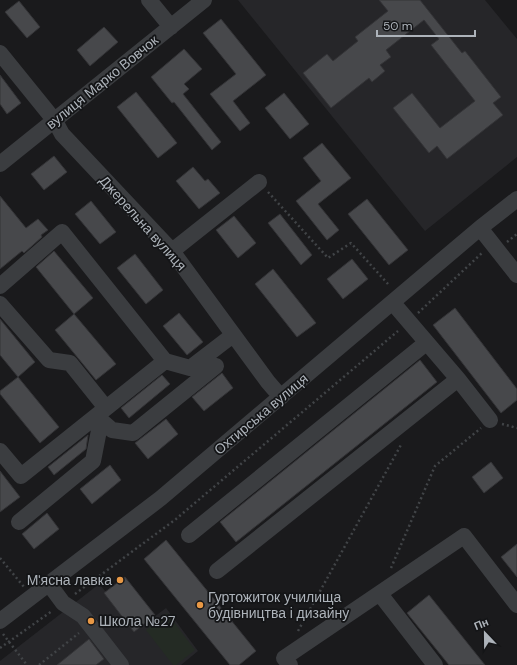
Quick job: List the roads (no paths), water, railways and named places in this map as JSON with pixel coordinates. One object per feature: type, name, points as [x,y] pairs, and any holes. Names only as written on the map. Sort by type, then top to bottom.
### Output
[{"type":"street","points":[[149,0],[171,26]]},
{"type":"street","name":"вулиця Марко Вовчок","points":[[0,164],[204,0]]},
{"type":"street","name":"Джерельна вулиця","points":[[0,53],[55,121],[62,134],[172,251],[268,382],[281,397]]},
{"type":"street","points":[[172,251],[259,182]]},
{"type":"street","name":"Охтирська вулиця","points":[[0,621],[161,498],[480,228],[517,199]]},
{"type":"street","points":[[480,228],[517,275]]},
{"type":"street","points":[[0,286],[62,232],[165,361],[190,368],[233,335]]},
{"type":"street","points":[[392,303],[458,379],[490,420]]},
{"type":"street","points":[[0,304],[49,360],[70,363],[101,415],[112,430],[133,433],[216,366]]},
{"type":"street","points":[[189,535],[426,343]]},
{"type":"street","points":[[0,451],[21,476],[101,415],[165,361]]},
{"type":"street","points":[[217,570],[458,379]]},
{"type":"street","points":[[19,522],[93,461],[101,415]]},
{"type":"street","points":[[290,665],[284,658],[464,536],[517,605]]},
{"type":"street","points":[[49,584],[63,603],[83,616],[121,665]]},
{"type":"street","points":[[380,594],[435,665]]},
{"type":"place","name":"М'ясна лавка","points":[[120,580]]},
{"type":"place","name":"Гуртожиток училища будівництва і дизайну","points":[[200,605]]},
{"type":"place","name":"Школа №27","points":[[91,621]]}]
